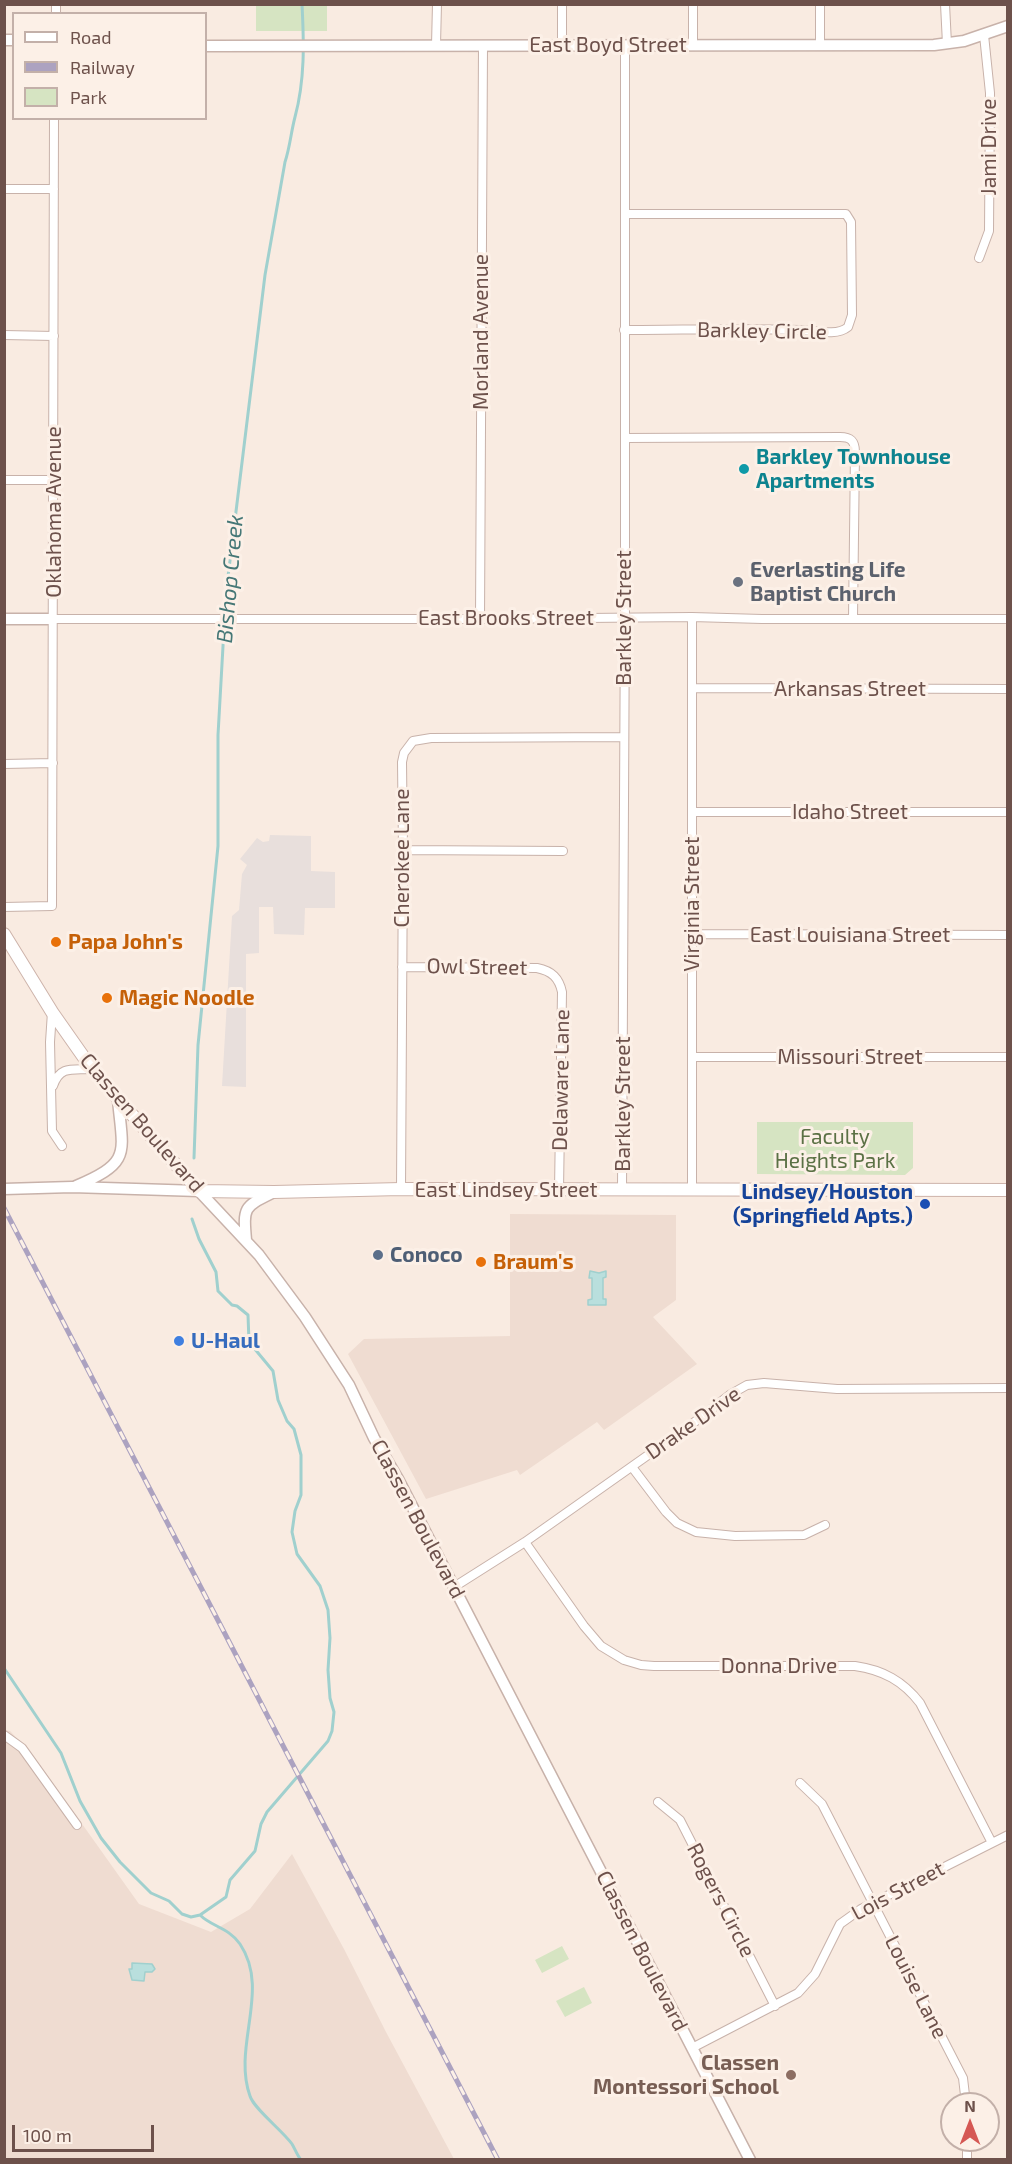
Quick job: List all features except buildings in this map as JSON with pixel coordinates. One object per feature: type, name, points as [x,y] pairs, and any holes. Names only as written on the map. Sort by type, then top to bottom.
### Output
[{"type":"main road","name":"Classen Boulevard","points":[[4,934],[52,1012],[92,1068],[199,1191]]},
{"type":"main road","name":"East Lindsey Street","points":[[199,1191],[1008,1190]]},
{"type":"street","points":[[436,4],[436,45]]},
{"type":"street","points":[[562,4],[562,46]]},
{"type":"street","points":[[693,4],[693,45]]},
{"type":"street","points":[[820,4],[820,45]]},
{"type":"street","points":[[945,4],[947,44]]},
{"type":"street","name":"East Boyd Street","points":[[207,46],[947,44],[984,35],[1008,26]]},
{"type":"street","name":"Jami Drive","points":[[979,258],[989,231],[990,93],[984,35]]},
{"type":"street","name":"Morland Avenue","points":[[480,619],[483,46]]},
{"type":"street","name":"Barkley Street","points":[[622,1190],[625,46]]},
{"type":"street","name":"Oklahoma Avenue","points":[[4,907],[52,906],[54,120]]},
{"type":"street","points":[[4,189],[54,189]]},
{"type":"street","name":"Barkley Circle","points":[[624,330],[835,332],[848,327],[852,315],[852,222],[846,214],[625,214]]},
{"type":"street","points":[[4,335],[54,336]]},
{"type":"street","points":[[625,438],[840,437],[852,439],[855,447],[853,619]]},
{"type":"street","points":[[4,480],[54,480]]},
{"type":"street","name":"East Brooks Street","points":[[4,619],[692,617],[1008,619]]},
{"type":"street","name":"Virginia Street","points":[[692,617],[692,1190]]},
{"type":"street","name":"Arkansas Street","points":[[692,688],[1008,689]]},
{"type":"street","name":"Cherokee Lane","points":[[401,1189],[402,762],[404,753],[413,741],[430,738],[624,737]]},
{"type":"street","points":[[4,764],[53,764]]},
{"type":"street","name":"Idaho Street","points":[[692,812],[1008,812]]},
{"type":"street","points":[[403,850],[563,851]]},
{"type":"street","name":"East Louisiana Street","points":[[693,934],[1008,935]]},
{"type":"street","name":"Owl Street","points":[[402,967],[537,968],[552,973]]},
{"type":"street","name":"Delaware Lane","points":[[552,973],[557,978],[562,992],[560,1190]]},
{"type":"street","points":[[52,1012],[50,1042],[52,1131],[62,1146]]},
{"type":"street","name":"Missouri Street","points":[[692,1057],[1008,1057]]},
{"type":"street","points":[[52,1089],[56,1076],[61,1071],[92,1068]]},
{"type":"street","points":[[72,1187],[110,1170],[120,1155],[122,1142],[118,1100]]},
{"type":"street","name":"East Lindsey Street","points":[[4,1189],[72,1187],[199,1191]]},
{"type":"street","name":"Classen Boulevard","points":[[199,1191],[246,1240],[289,1293],[350,1385],[374,1438],[398,1479],[750,2160]]},
{"type":"street","points":[[246,1240],[244,1218],[246,1210],[253,1202],[274,1192]]},
{"type":"street","name":"Drake Drive","points":[[454,1587],[525,1542],[632,1467],[730,1394],[747,1385],[764,1383],[837,1389],[1008,1388]]},
{"type":"street","points":[[632,1467],[666,1512],[677,1523],[696,1532],[735,1536],[804,1535],[825,1525]]},
{"type":"street","name":"Donna Drive","points":[[525,1542],[588,1631],[601,1646],[624,1660],[654,1666],[855,1666],[880,1671],[896,1679],[920,1703],[992,1843]]},
{"type":"street","points":[[4,1735],[22,1748],[77,1825]]},
{"type":"street","name":"Louise Lane","points":[[800,1783],[822,1804],[963,2078],[965,2092]]},
{"type":"street","name":"Rogers Circle","points":[[658,1802],[680,1820],[775,2006]]},
{"type":"street","name":"Lois Street","points":[[692,2048],[791,1998],[810,1982],[840,1924],[873,1902],[1008,1835]]},
{"type":"shaded area","points":[[270,835],[311,836],[311,871],[335,872],[335,908],[305,908],[304,935],[274,934],[273,907],[259,907],[259,953],[246,954],[246,1087],[222,1086],[232,916],[239,910],[242,874],[247,865],[240,859],[257,838],[263,842],[269,841]]},
{"type":"shaded area","points":[[510,1214],[676,1215],[676,1300],[653,1317],[697,1364],[604,1430],[597,1422],[520,1475],[517,1470],[426,1499],[348,1354],[364,1339],[510,1336]]},
{"type":"shaded area","points":[[4,1730],[10,1731],[33,1755],[139,1904],[211,1932],[250,1909],[292,1854],[454,2159],[5,2159]]},
{"type":"green space","points":[[256,5],[327,5],[327,31],[256,31]]},
{"type":"green space","name":"Faculty Heights Park","points":[[757,1122],[913,1122],[913,1168],[905,1175],[757,1174]]},
{"type":"green space","points":[[562,1946],[569,1959],[542,1973],[535,1960]]},
{"type":"green space","points":[[584,1987],[592,2003],[565,2017],[556,2001]]},
{"type":"water","points":[[590,1271],[599,1273],[606,1271],[606,1277],[603,1278],[603,1299],[606,1299],[606,1305],[588,1305],[588,1300],[592,1299]]},
{"type":"water","points":[[132,1963],[152,1964],[155,1969],[152,1972],[145,1972],[144,1981],[132,1980],[129,1969],[132,1969]]},
{"type":"waterway","name":"Bishop Creek","points":[[194,1158],[198,1045],[218,846],[218,735],[226,593],[265,275],[285,162],[301,89],[302,4]]},
{"type":"waterway","name":"Bishop Creek","points":[[192,1219],[199,1239],[216,1272],[218,1291],[232,1305],[237,1306],[248,1315],[249,1342],[273,1371],[278,1400],[287,1421],[294,1429],[301,1455],[301,1495],[295,1511],[292,1532],[297,1554],[320,1586],[328,1610],[330,1638],[328,1670],[330,1698],[334,1712],[332,1731],[328,1741],[267,1812],[261,1824],[255,1851],[230,1880],[226,1897],[200,1915]]},
{"type":"waterway","points":[[4,1668],[61,1753],[80,1801],[101,1838],[120,1862],[151,1893],[169,1901],[182,1914],[191,1917],[200,1915]]},
{"type":"waterway","name":"Bishop Creek","points":[[200,1915],[235,1938],[249,1962],[252,1999],[245,2058],[250,2096],[257,2107],[292,2144],[301,2160]]},
{"type":"railway","points":[[4,1208],[498,2160]]},
{"type":"place","name":"Barkley Townhouse Apartments","points":[[744,469]]},
{"type":"place","name":"Everlasting Life Baptist Church","points":[[738,582]]},
{"type":"place","name":"Papa John's","points":[[56,942]]},
{"type":"place","name":"Magic Noodle","points":[[107,998]]},
{"type":"place","name":"Lindsey/Houston (Springfield Apts.)","points":[[925,1204]]},
{"type":"place","name":"Conoco","points":[[378,1255]]},
{"type":"place","name":"Braum's","points":[[481,1262]]},
{"type":"place","name":"U-Haul","points":[[179,1341]]},
{"type":"place","name":"Classen Montessori School","points":[[791,2075]]}]
